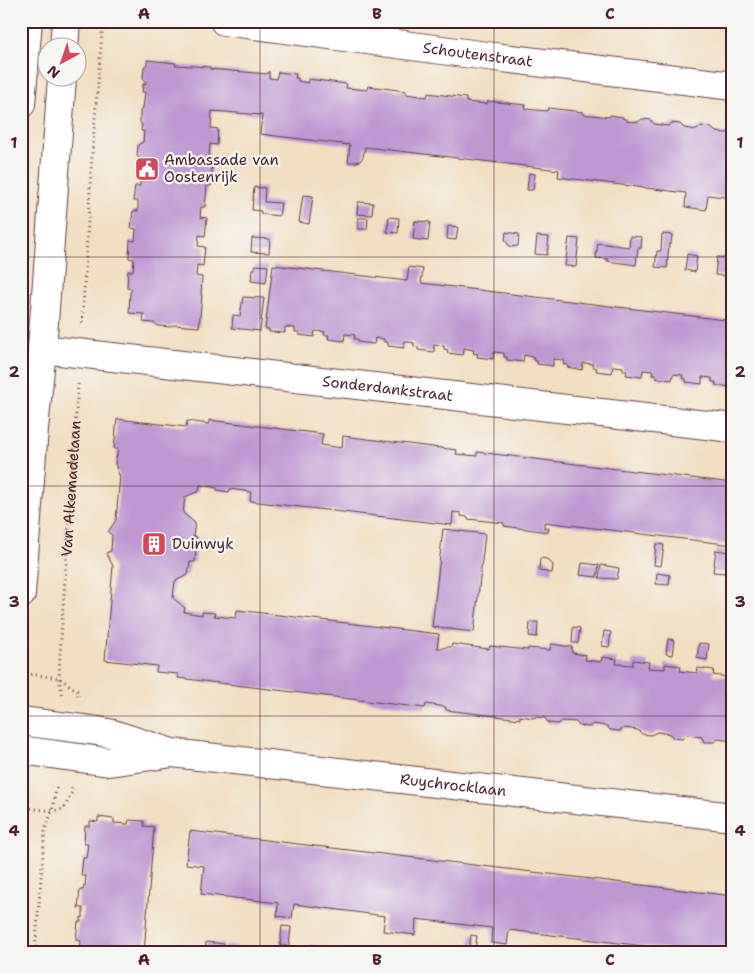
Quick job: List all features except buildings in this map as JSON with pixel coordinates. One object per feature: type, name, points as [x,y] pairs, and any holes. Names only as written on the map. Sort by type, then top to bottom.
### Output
[{"type":"street","points":[[21,104],[28,21]]},
{"type":"street","points":[[65,38],[66,21]]},
{"type":"street","name":"Schoutenstraat","points":[[224,21],[733,86]]},
{"type":"street","points":[[21,594],[28,429],[42,349],[61,88]]},
{"type":"street","name":"Sonderdankstraat","points":[[42,349],[733,428]]},
{"type":"street","name":"Ruychrocklaan","points":[[21,720],[113,734],[172,753],[733,818]]},
{"type":"street","name":"Ruychrocklaan","points":[[21,750],[109,762],[172,753]]},
{"type":"path","name":"Van Alkemadelaan","points":[[64,726],[66,710],[59,678],[60,654],[92,154],[103,21]]},
{"type":"path","points":[[35,952],[45,830],[52,811],[61,756]]},
{"type":"path","points":[[21,807],[52,811]]},
{"type":"place","name":"Ambassade van Oostenrijk","points":[[147,169]]},
{"type":"place","name":"Duinwyk","points":[[154,544]]}]
